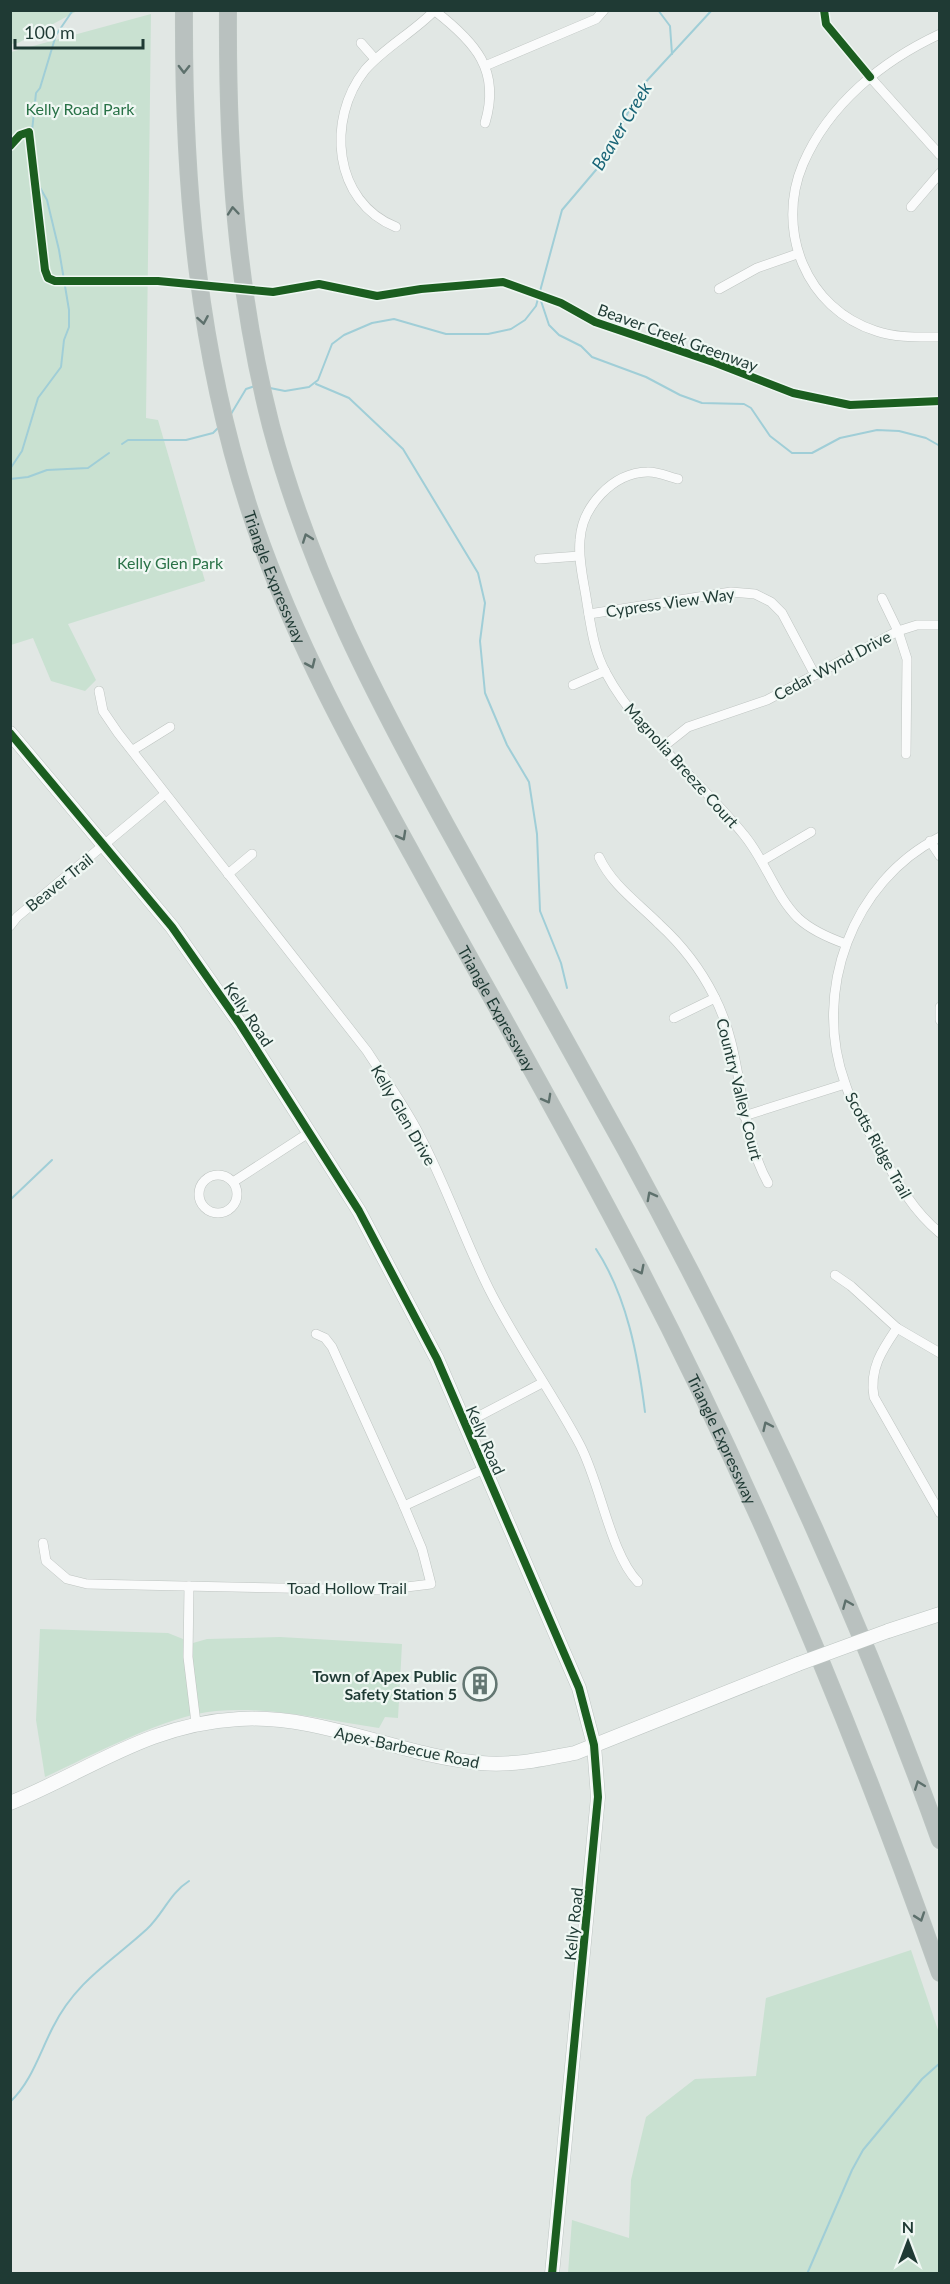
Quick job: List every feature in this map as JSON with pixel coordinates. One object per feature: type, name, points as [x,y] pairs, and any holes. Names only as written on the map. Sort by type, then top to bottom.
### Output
[{"type":"highway","name":"Triangle Expressway","points":[[184,10],[185,141],[195,263],[212,364],[232,451],[255,525],[313,669],[357,755],[608,1209],[714,1416],[824,1664],[870,1779],[939,1973]]},
{"type":"highway","points":[[228,10],[229,146],[240,269],[257,364],[272,426],[299,516],[328,593],[342,628],[389,720],[632,1161],[751,1392],[830,1563],[939,1840]]},
{"type":"street","points":[[485,66],[596,19],[604,10]]},
{"type":"street","points":[[396,227],[377,219],[363,205],[351,186],[342,159],[341,135],[345,111],[354,88],[375,59],[435,11],[466,38],[485,66],[491,93],[485,123]]},
{"type":"street","points":[[939,34],[906,51],[870,77],[831,118],[804,162],[792,204],[797,254],[817,291],[850,319],[876,332],[894,336],[939,337]]},
{"type":"street","points":[[361,43],[375,59]]},
{"type":"street","points":[[870,77],[939,155]]},
{"type":"street","points":[[911,207],[939,173]]},
{"type":"street","points":[[719,289],[756,268],[797,254]]},
{"type":"street","name":"Magnolia Breeze Court","points":[[678,479],[648,471],[630,476],[610,486],[587,513],[582,527],[579,556],[594,643],[605,672],[627,706],[742,832],[797,918],[812,929],[846,944]]},
{"type":"street","points":[[539,559],[579,556]]},
{"type":"street","name":"Cypress View Way","points":[[589,614],[731,592],[756,594],[771,602],[782,613],[815,675]]},
{"type":"street","points":[[882,598],[898,631],[908,669],[906,754]]},
{"type":"street","name":"Cedar Wynd Drive","points":[[664,746],[688,727],[767,700],[898,631],[917,625],[939,625]]},
{"type":"street","points":[[573,685],[605,672]]},
{"type":"street","name":"Kelly Glen Drive","points":[[99,691],[103,711],[392,1088],[419,1134],[489,1288],[580,1445],[599,1488],[627,1570],[638,1582]]},
{"type":"street","points":[[133,750],[170,728]]},
{"type":"street","name":"Kelly Road","points":[[10,733],[105,845],[185,947],[240,1024],[310,1132],[392,1269],[437,1359],[579,1688],[594,1745],[598,1797],[552,2274]]},
{"type":"street","name":"Beaver Trail","points":[[10,926],[17,917],[165,794]]},
{"type":"street","points":[[762,861],[810,832]]},
{"type":"street","points":[[935,839],[939,856]]},
{"type":"street","name":"Scotts Ridge Trail","points":[[935,839],[890,874],[866,904],[846,944],[836,982],[834,1017],[837,1053],[845,1084],[901,1188],[939,1233]]},
{"type":"street","points":[[228,873],[252,854]]},
{"type":"street","name":"Country Valley Court","points":[[599,857],[611,879],[685,950],[715,998],[732,1041],[742,1091],[744,1116],[757,1164],[768,1183]]},
{"type":"street","points":[[674,1018],[715,998]]},
{"type":"street","points":[[939,1007],[939,1020]]},
{"type":"street","points":[[744,1116],[845,1084]]},
{"type":"street","points":[[233,1182],[310,1132]]},
{"type":"street","points":[[217,1175],[233,1182],[237,1195],[232,1207],[227,1211],[214,1213],[203,1207],[198,1195],[206,1179],[217,1175]]},
{"type":"street","points":[[835,1275],[851,1286],[897,1328],[939,1353]]},
{"type":"street","points":[[897,1328],[876,1362],[873,1381],[874,1397],[939,1513]]},
{"type":"street","name":"Toad Hollow Trail","points":[[42,1544],[46,1561],[67,1579],[87,1584],[382,1590],[432,1584],[422,1549],[404,1506],[332,1347],[325,1338],[316,1334]]},
{"type":"street","points":[[464,1424],[542,1383]]},
{"type":"street","points":[[404,1506],[484,1469]]},
{"type":"street","points":[[189,1586],[188,1656],[196,1724]]},
{"type":"street","name":"Apex-Barbecue Road","points":[[10,1803],[148,1738],[196,1724],[242,1719],[277,1721],[482,1763],[534,1761],[575,1753],[798,1665],[939,1614]]},
{"type":"green space","points":[[11,10],[77,11],[18,43],[11,44]]},
{"type":"green space","name":"Kelly Road Park","points":[[151,14],[146,418],[158,420],[205,581],[68,624],[96,680],[85,691],[51,681],[33,638],[11,645],[11,52]]},
{"type":"green space","points":[[40,1629],[168,1633],[193,1643],[207,1639],[280,1637],[402,1644],[398,1718],[385,1717],[379,1728],[257,1710],[196,1714],[152,1728],[45,1777],[36,1720]]},
{"type":"green space","points":[[911,1950],[939,2033],[939,2273],[568,2273],[572,2220],[629,2238],[631,2180],[646,2117],[695,2079],[756,2076],[766,1998]]},
{"type":"waterway","points":[[10,469],[22,451],[38,398],[61,367],[64,340],[69,327],[69,310],[59,250],[47,200],[38,184],[30,150],[36,93],[40,88],[56,35],[73,10]]},
{"type":"waterway","points":[[658,10],[670,26],[672,54]]},
{"type":"waterway","name":"Beaver Creek","points":[[270,388],[285,391],[309,387],[318,380],[332,344],[344,335],[372,323],[394,319],[446,334],[488,334],[511,329],[525,320],[536,306],[562,210],[601,164],[642,86],[712,10]]},
{"type":"waterway","points":[[539,295],[549,325],[559,335],[581,346],[592,357],[646,377],[680,395],[702,403],[744,404],[751,408],[770,436],[792,453],[812,453],[840,438],[877,430],[899,431],[926,438],[940,446]]},
{"type":"waterway","points":[[316,384],[349,398],[403,449],[478,573],[485,603],[480,641],[485,693],[507,745],[529,782],[537,834],[540,911],[561,963],[567,988]]},
{"type":"waterway","name":"Beaver Creek","points":[[231,414],[246,389],[255,386]]},
{"type":"waterway","name":"Beaver Creek","points":[[122,444],[128,440],[186,440],[213,433],[219,427]]},
{"type":"waterway","name":"Beaver Creek","points":[[10,479],[28,477],[47,470],[88,468],[109,453]]},
{"type":"waterway","points":[[10,1200],[52,1160]]},
{"type":"waterway","points":[[596,1249],[616,1286],[630,1327],[645,1412]]},
{"type":"waterway","points":[[10,2102],[24,2086],[53,2027],[72,1997],[95,1973],[147,1929],[177,1891],[189,1881]]},
{"type":"waterway","points":[[807,2274],[863,2150],[922,2079],[940,2063]]},
{"type":"cycle path","points":[[824,10],[826,24],[870,77]]},
{"type":"cycle path","name":"Beaver Creek Greenway","points":[[10,146],[20,135],[29,132],[45,270],[48,278],[55,281],[158,281],[273,292],[319,284],[377,296],[421,289],[503,282],[561,303],[595,322],[716,363],[793,393],[850,405],[940,401]]},
{"type":"cycle path","points":[[10,733],[172,927],[240,1024],[359,1211],[437,1359],[579,1688],[594,1745],[598,1797],[552,2274]]},
{"type":"place","name":"Town of Apex Public Safety Station 5","points":[[480,1684]]},
{"type":"park label","name":"Kelly Glen Park","points":[[170,562]]}]
